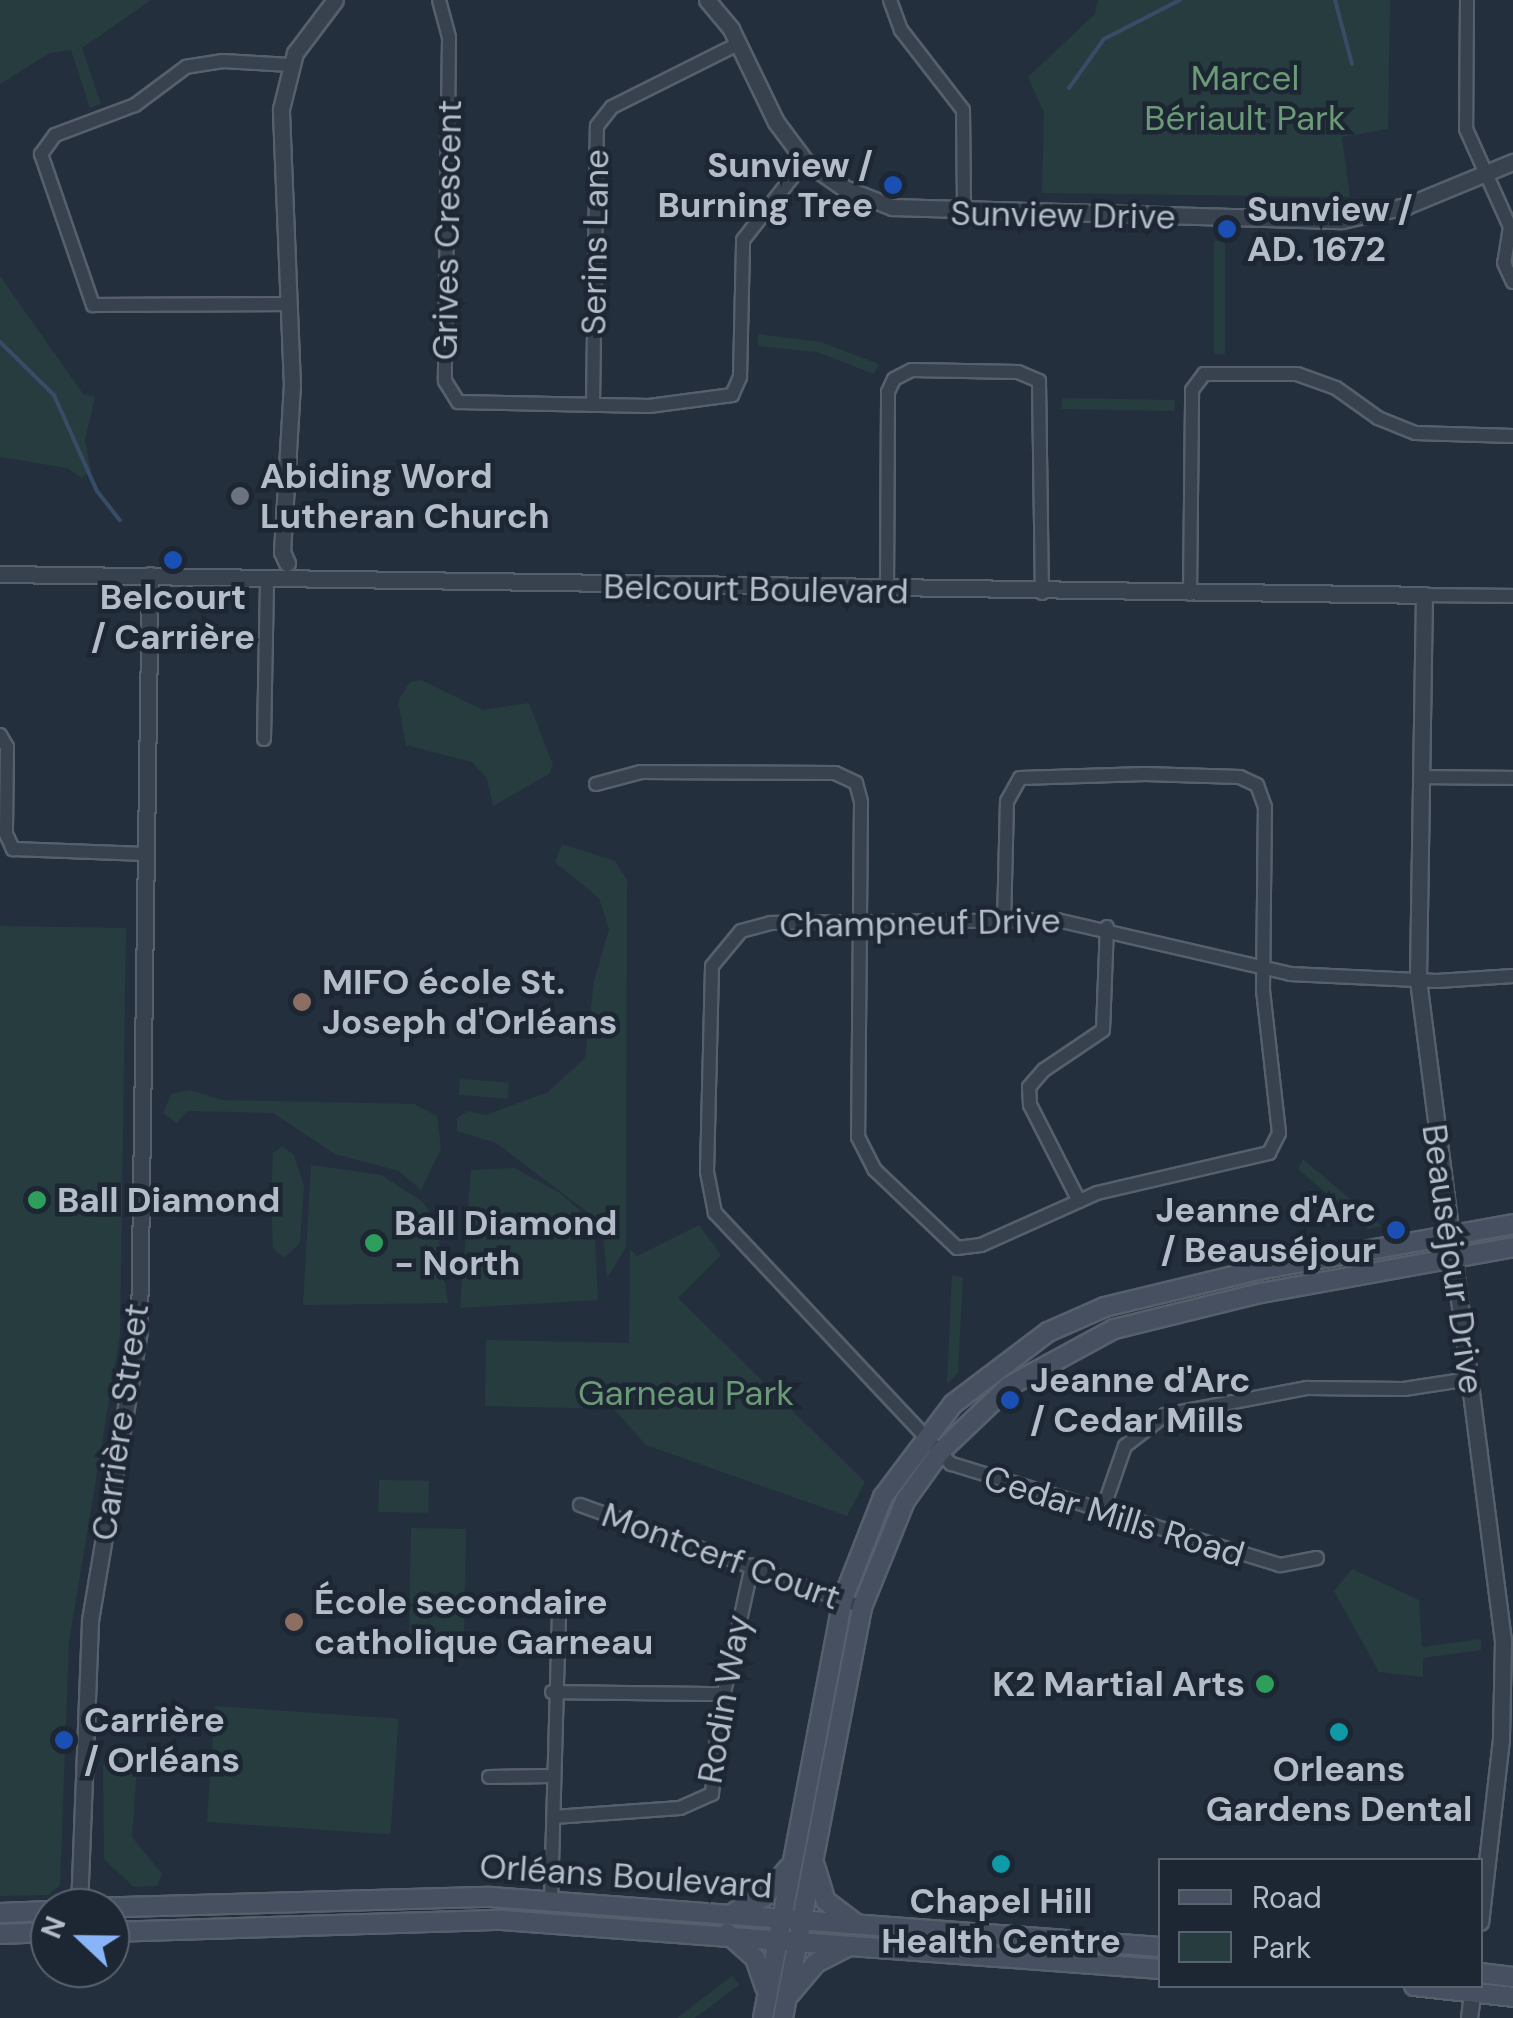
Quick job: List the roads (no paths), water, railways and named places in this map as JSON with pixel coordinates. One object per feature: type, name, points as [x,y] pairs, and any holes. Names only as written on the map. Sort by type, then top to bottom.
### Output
[{"type":"main road","points":[[792,1920],[794,1858],[843,1599],[884,1497],[925,1434],[995,1366],[1048,1332],[1105,1307],[1277,1266],[1513,1224]]},
{"type":"main road","points":[[764,2010],[814,1856],[862,1607],[905,1501],[940,1452],[1010,1386],[1114,1329],[1261,1292],[1513,1247]]},
{"type":"main road","points":[[814,1856],[826,1901],[860,1926]]},
{"type":"main road","points":[[731,1913],[764,1897],[794,1858]]},
{"type":"main road","name":"Orléans Boulevard","points":[[130,1907],[551,1900],[1158,1947]]},
{"type":"main road","points":[[0,1913],[30,1912]]},
{"type":"main road","name":"Orléans Boulevard","points":[[130,1931],[452,1919],[726,1932],[854,1946],[1158,1968]]},
{"type":"main road","points":[[726,1932],[759,1964],[764,2010]]},
{"type":"main road","points":[[0,1934],[30,1933]]},
{"type":"main road","points":[[784,2011],[787,1939]]},
{"type":"main road","points":[[1136,1966],[1137,1945]]},
{"type":"main road","points":[[784,2011],[816,1963],[854,1946]]},
{"type":"main road","points":[[1483,1974],[1513,1977]]},
{"type":"main road","points":[[1473,1989],[1513,1997]]},
{"type":"street","points":[[287,571],[282,552],[289,501],[290,304],[280,124],[290,65],[335,0]]},
{"type":"street","name":"Grives Crescent","points":[[440,0],[448,38],[446,390],[468,403],[683,404],[732,395],[740,378],[743,240],[805,160]]},
{"type":"street","name":"Sunview Drive","points":[[706,0],[738,44],[776,122],[805,160],[871,201],[964,213],[1342,220],[1406,206],[1513,162]]},
{"type":"street","points":[[890,0],[900,30],[963,110],[964,213]]},
{"type":"street","points":[[1467,0],[1464,119],[1510,226],[1504,263],[1513,282]]},
{"type":"street","name":"Serins Lane","points":[[593,405],[600,118],[738,44]]},
{"type":"street","points":[[290,65],[223,61],[186,68],[135,105],[55,135],[41,154],[92,305],[290,304]]},
{"type":"street","points":[[887,590],[888,392],[894,379],[912,370],[1018,372],[1039,381],[1042,592]]},
{"type":"street","points":[[1190,594],[1192,390],[1204,374],[1296,374],[1336,388],[1378,418],[1415,433],[1513,436]]},
{"type":"street","name":"Belcourt Boulevard","points":[[0,574],[267,578],[287,571],[887,590],[1513,596]]},
{"type":"street","name":"Carrière Street","points":[[80,1888],[90,1620],[139,1330],[150,576]]},
{"type":"street","points":[[264,738],[267,578]]},
{"type":"street","name":"Beauséjour Drive","points":[[1424,595],[1418,980],[1449,1235],[1506,1591],[1502,1739],[1483,1897]]},
{"type":"street","points":[[0,735],[7,747],[6,834],[13,848],[146,854]]},
{"type":"street","points":[[596,784],[641,772],[850,777],[862,802],[857,1126],[866,1159],[957,1248],[981,1245],[1079,1200],[1269,1153],[1279,1133],[1263,970],[1264,807],[1257,785],[1240,777],[1020,778],[1006,800],[1004,921]]},
{"type":"street","points":[[1421,777],[1513,778]]},
{"type":"street","name":"Champneuf Drive","points":[[925,1434],[732,1238],[708,1187],[710,980],[719,952],[754,926],[1004,921],[1107,927],[1263,970],[1418,980],[1513,976]]},
{"type":"street","points":[[1079,1200],[1030,1105],[1029,1088],[1044,1070],[1102,1030],[1107,927]]},
{"type":"street","points":[[1102,1512],[1125,1446],[1164,1415],[1307,1388],[1404,1388],[1470,1378]]},
{"type":"street","name":"Cedar Mills Road","points":[[925,1434],[960,1469],[1280,1566],[1317,1558]]},
{"type":"street","name":"Montcerf Court","points":[[580,1505],[862,1607]]},
{"type":"street","name":"Rodin Way","points":[[554,1818],[705,1801],[715,1784],[723,1694],[752,1566]]},
{"type":"street","points":[[551,1900],[552,1692],[559,1617]]},
{"type":"street","points":[[552,1692],[723,1694]]},
{"type":"street","points":[[489,1777],[551,1776]]},
{"type":"street","points":[[1469,2018],[1473,1989]]},
{"type":"waterway","points":[[1069,88],[1104,39],[1180,0]]},
{"type":"waterway","points":[[1335,0],[1352,64]]},
{"type":"waterway","points":[[0,342],[54,395],[97,491],[120,520]]},
{"type":"place","name":"Sunview / Burning Tree","points":[[893,185]]},
{"type":"place","name":"Sunview / AD. 1672","points":[[1227,229]]},
{"type":"place","name":"Abiding Word Lutheran Church","points":[[240,496]]},
{"type":"place","name":"Belcourt / Carrière","points":[[173,560]]},
{"type":"place","name":"MIFO école St. Joseph d'Orléans","points":[[302,1002]]},
{"type":"place","name":"Ball Diamond","points":[[37,1200]]},
{"type":"place","name":"Jeanne d'Arc / Beauséjour","points":[[1396,1230]]},
{"type":"place","name":"Ball Diamond - North","points":[[374,1243]]},
{"type":"place","name":"Jeanne d'Arc / Cedar Mills","points":[[1010,1400]]},
{"type":"place","name":"École secondaire catholique Garneau","points":[[294,1622]]},
{"type":"place","name":"K2 Martial Arts","points":[[1265,1684]]},
{"type":"place","name":"Orleans Gardens Dental","points":[[1339,1732]]},
{"type":"place","name":"Carrière / Orléans","points":[[64,1740]]},
{"type":"place","name":"Chapel Hill Health Centre","points":[[1001,1864]]},
{"type":"park label","name":"Marcel Bériault Park","points":[[1245,98]]},
{"type":"park label","name":"Garneau Park","points":[[686,1393]]}]
